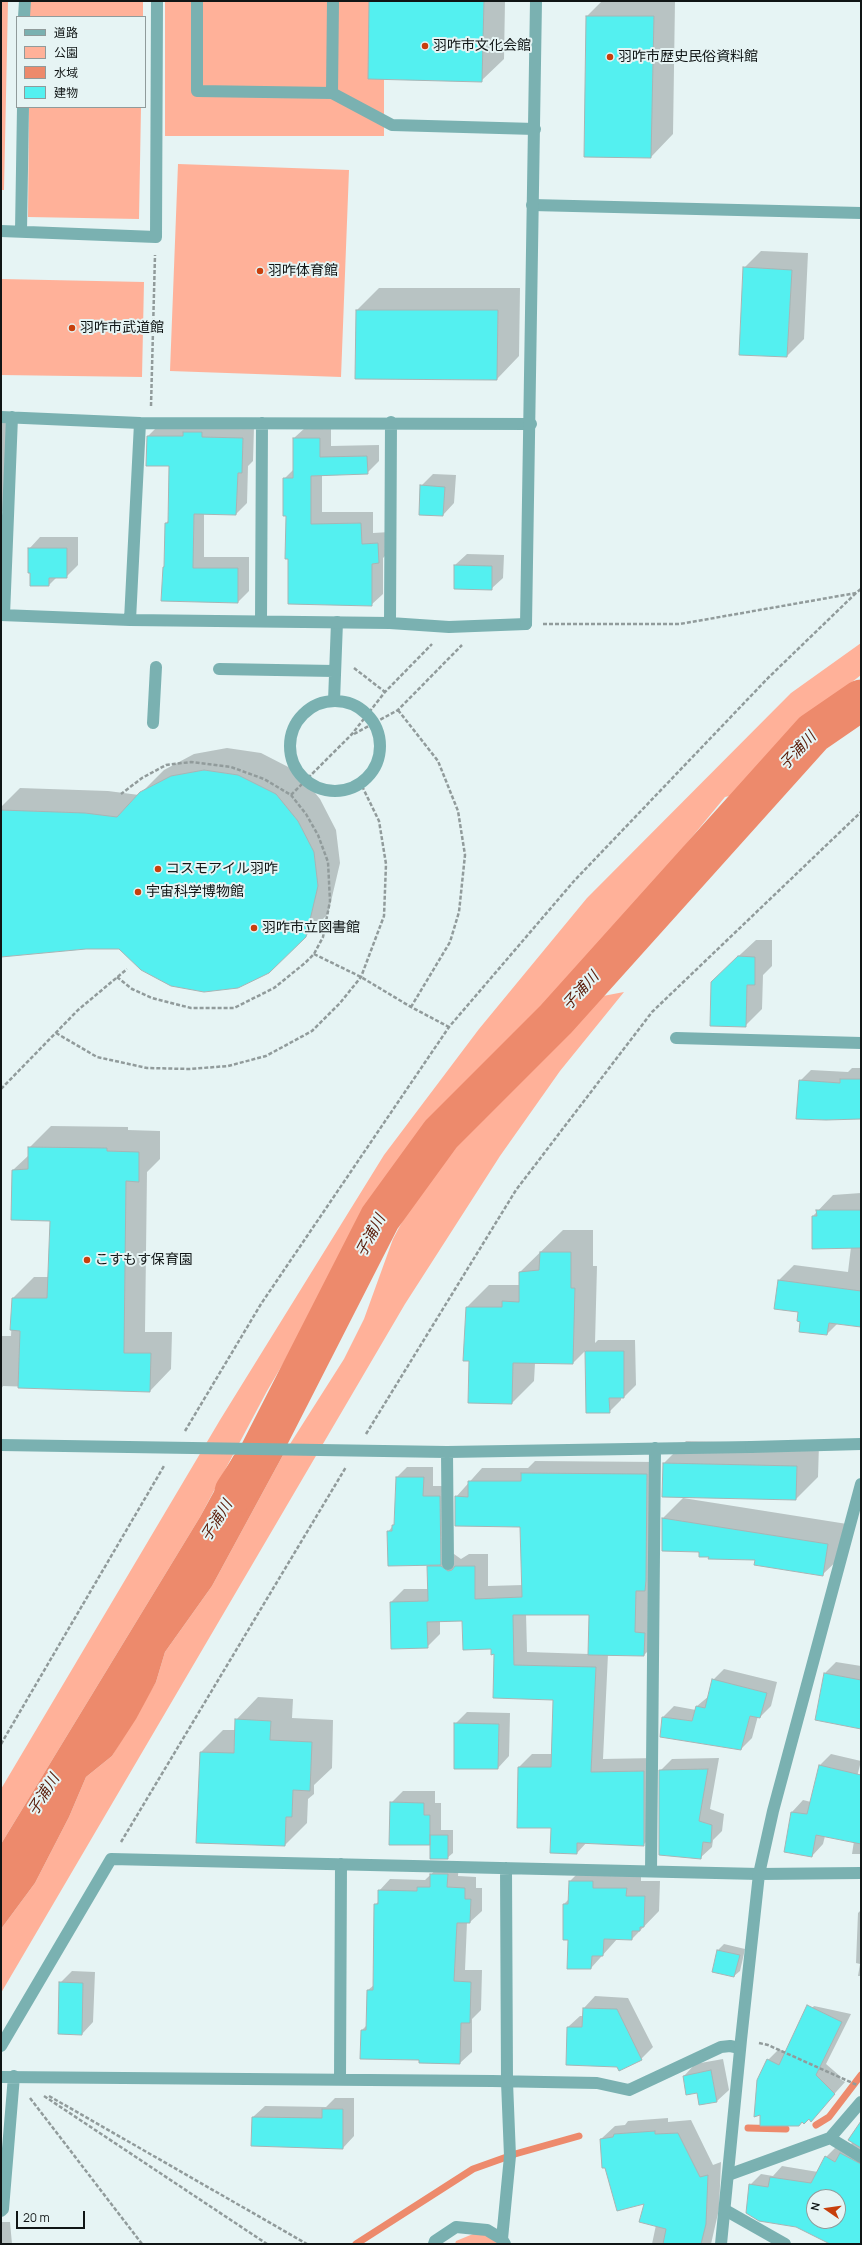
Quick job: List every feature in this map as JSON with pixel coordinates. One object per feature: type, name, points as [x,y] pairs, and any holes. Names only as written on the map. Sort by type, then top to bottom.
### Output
[{"type":"street","points":[[24,1],[24,16]]},
{"type":"street","points":[[1,231],[156,237],[157,1]]},
{"type":"street","points":[[197,1],[197,91],[332,93],[392,125],[535,129]]},
{"type":"street","points":[[332,93],[333,1]]},
{"type":"street","points":[[531,424],[391,422],[145,423],[7,417],[2,615],[130,620],[390,623],[449,627],[526,624],[531,424],[532,205],[535,129],[536,1]]},
{"type":"street","points":[[21,231],[23,108]]},
{"type":"street","points":[[532,205],[861,212]]},
{"type":"street","points":[[390,623],[391,422]]},
{"type":"street","points":[[130,620],[145,423]]},
{"type":"street","points":[[261,621],[262,423]]},
{"type":"street","points":[[334,701],[334,656],[337,622]]},
{"type":"street","points":[[153,722],[156,667]]},
{"type":"street","points":[[219,669],[334,671]]},
{"type":"street","points":[[334,701],[352,704],[371,718],[380,742],[380,754],[370,776],[361,784],[349,790],[337,792],[324,791],[306,780],[294,765],[290,751],[291,736],[297,722],[307,711],[320,704],[334,701]]},
{"type":"street","points":[[676,1038],[861,1043]]},
{"type":"street","points":[[1,1445],[343,1452],[447,1452],[861,1444]]},
{"type":"street","points":[[651,1871],[655,1448]]},
{"type":"street","points":[[447,1452],[448,1564]]},
{"type":"street","points":[[721,2244],[740,2044],[760,1874],[773,1811],[861,1484]]},
{"type":"street","points":[[1,2046],[111,1860],[760,1874],[861,1873]]},
{"type":"street","points":[[340,2079],[341,1864]]},
{"type":"street","points":[[504,2242],[510,2156],[507,2082],[506,1868]]},
{"type":"street","points":[[1,2077],[340,2079],[597,2083],[629,2090],[721,2047],[740,2044]]},
{"type":"street","points":[[1,2211],[3,2209],[14,2076]]},
{"type":"street","points":[[728,2175],[830,2138],[861,2102]]},
{"type":"street","points":[[830,2138],[861,2157]]},
{"type":"street","points":[[725,2210],[785,2244]]},
{"type":"street","points":[[434,2244],[435,2241],[456,2227],[487,2230],[504,2242]]},
{"type":"path","points":[[145,423],[156,237]]},
{"type":"path","points":[[1,1744],[179,1449],[261,1304],[449,1026],[574,881],[768,678],[861,589]]},
{"type":"path","points":[[526,624],[680,624],[856,593]]},
{"type":"path","points":[[352,734],[371,718],[398,710],[482,625]]},
{"type":"path","points":[[291,795],[352,734],[371,718],[385,692],[449,627]]},
{"type":"path","points":[[334,656],[352,667],[385,692]]},
{"type":"path","points":[[398,710],[438,761],[458,811],[465,855],[459,912],[450,942],[411,1008]]},
{"type":"path","points":[[117,977],[132,990],[152,998],[191,1008],[234,1008],[274,988],[314,954],[323,937],[330,901],[328,862],[318,835],[306,814],[291,795],[264,779],[231,766],[191,762],[166,765],[142,778],[121,794]]},
{"type":"path","points":[[56,1033],[97,1057],[147,1068],[190,1069],[228,1066],[266,1056],[312,1031],[340,1003],[361,977],[384,916],[386,864],[379,821],[361,784]]},
{"type":"path","points":[[111,1860],[316,1522],[355,1451],[516,1190],[652,1012],[861,812]]},
{"type":"path","points":[[314,954],[361,977],[411,1008],[449,1026]]},
{"type":"path","points":[[1,1089],[78,1010],[127,969]]},
{"type":"path","points":[[740,2044],[768,2045],[859,2085]]},
{"type":"path","points":[[14,2076],[142,2244]]},
{"type":"path","points":[[267,2244],[40,2092],[307,2244]]},
{"type":"green space","points":[[1,1],[8,1],[4,190],[1,190]]},
{"type":"green space","points":[[30,1],[143,1],[143,16],[30,16]]},
{"type":"green space","points":[[165,1],[384,1],[384,136],[165,136]]},
{"type":"green space","points":[[29,108],[141,108],[139,219],[28,217]]},
{"type":"green space","name":"羽咋体育館","points":[[178,164],[349,170],[341,377],[170,371]]},
{"type":"green space","name":"羽咋市武道館","points":[[1,279],[144,282],[142,377],[1,375]]},
{"type":"green space","points":[[861,643],[861,675],[799,723],[795,739],[742,793],[725,797],[541,1020],[509,1041],[497,1059],[418,1143],[344,1259],[267,1391],[200,1517],[1,1844],[1,1789],[220,1420],[384,1155],[479,1029],[587,898],[791,693]]},
{"type":"green space","points":[[624,992],[560,1071],[500,1156],[405,1304],[1,1993],[1,1929],[35,1883],[69,1817],[86,1777],[112,1756],[156,1682],[165,1652],[212,1586],[283,1455],[344,1359],[364,1319],[393,1239],[420,1188],[452,1143],[536,1064],[603,996]]},
{"type":"green space","points":[[473,2234],[487,2234],[499,2244],[455,2244],[456,2241]]},
{"type":"water","points":[[234,1455],[283,1455],[212,1586],[165,1652],[156,1682],[136,1719],[112,1756],[86,1777],[69,1817],[35,1883],[1,1929],[1,1844],[200,1517]]},
{"type":"building","name":"羽咋市文化会館","points":[[369,1],[484,1],[482,82],[368,79]]},
{"type":"building","points":[[586,16],[654,16],[651,158],[584,157]]},
{"type":"building","points":[[743,267],[792,270],[787,357],[739,355]]},
{"type":"building","points":[[356,310],[498,310],[497,380],[355,379]]},
{"type":"building","points":[[183,432],[202,432],[202,437],[243,438],[242,473],[238,473],[236,515],[194,514],[193,568],[238,568],[238,603],[161,601],[164,567],[165,523],[168,523],[169,466],[146,466],[147,436],[183,436]]},
{"type":"building","points":[[293,438],[320,438],[320,457],[367,456],[368,474],[311,476],[311,524],[361,523],[362,544],[378,543],[379,563],[372,564],[372,606],[288,604],[288,559],[285,559],[286,516],[283,516],[283,478],[293,478]]},
{"type":"building","points":[[420,485],[445,487],[443,516],[419,515]]},
{"type":"building","points":[[28,548],[67,548],[67,578],[49,578],[49,586],[30,586],[30,573],[28,573]]},
{"type":"building","points":[[454,565],[492,566],[492,590],[454,589]]},
{"type":"building","name":"コスモアイル羽咋","points":[[204,770],[238,775],[276,794],[298,821],[314,852],[318,886],[306,937],[269,973],[238,988],[204,992],[171,986],[141,970],[119,949],[86,949],[1,957],[1,810],[85,813],[117,817],[140,792],[171,776]]},
{"type":"building","points":[[738,956],[755,957],[755,985],[747,985],[746,1027],[710,1026],[711,982]]},
{"type":"building","points":[[840,1079],[861,1079],[861,1119],[796,1119],[799,1080],[840,1083]]},
{"type":"building","name":"こすもす保育園","points":[[28,1147],[107,1148],[107,1151],[139,1152],[139,1182],[126,1181],[124,1353],[151,1353],[150,1392],[18,1388],[20,1331],[10,1330],[12,1298],[47,1298],[50,1221],[11,1220],[12,1170],[28,1169]]},
{"type":"building","points":[[816,1210],[861,1210],[861,1248],[812,1249],[812,1216],[817,1216]]},
{"type":"building","points":[[540,1252],[571,1252],[571,1288],[575,1288],[573,1364],[513,1363],[512,1404],[468,1403],[469,1361],[463,1361],[466,1307],[502,1307],[502,1301],[519,1302],[519,1272],[539,1270]]},
{"type":"building","points":[[778,1280],[861,1291],[861,1327],[829,1323],[827,1335],[799,1332],[800,1322],[797,1321],[798,1312],[774,1309]]},
{"type":"building","points":[[585,1351],[624,1351],[624,1398],[609,1398],[610,1413],[586,1413]]},
{"type":"building","points":[[663,1463],[797,1466],[796,1500],[662,1497]]},
{"type":"building","points":[[521,1473],[647,1474],[646,1580],[645,1591],[636,1591],[635,1632],[645,1633],[644,1656],[588,1655],[589,1615],[513,1615],[514,1665],[596,1667],[591,1772],[644,1771],[644,1846],[577,1843],[577,1854],[550,1853],[551,1828],[517,1828],[518,1767],[551,1767],[553,1700],[493,1698],[494,1654],[491,1655],[491,1649],[463,1650],[462,1621],[427,1622],[428,1648],[391,1649],[390,1602],[428,1601],[427,1566],[441,1566],[448,1571],[452,1570],[455,1566],[475,1566],[475,1599],[522,1597],[520,1527],[455,1526],[455,1496],[468,1497],[468,1481],[521,1481]]},
{"type":"building","points":[[396,1477],[424,1477],[423,1496],[440,1496],[441,1565],[388,1566],[387,1531],[392,1531],[392,1525],[394,1525]]},
{"type":"building","points":[[662,1518],[828,1544],[823,1576],[754,1565],[755,1560],[708,1559],[709,1557],[699,1557],[699,1552],[662,1551]]},
{"type":"building","points":[[824,1673],[861,1680],[861,1729],[815,1720]]},
{"type":"building","points":[[712,1679],[767,1693],[760,1718],[750,1716],[741,1750],[660,1737],[662,1717],[692,1721],[696,1706],[705,1708]]},
{"type":"building","points":[[235,1719],[271,1721],[270,1740],[312,1742],[310,1791],[293,1790],[292,1817],[286,1817],[285,1846],[196,1843],[200,1752],[234,1753]]},
{"type":"building","points":[[454,1723],[499,1724],[498,1769],[454,1769]]},
{"type":"building","points":[[819,1765],[861,1775],[861,1844],[816,1835],[812,1857],[784,1852],[791,1812],[807,1814]]},
{"type":"building","points":[[708,1769],[699,1821],[712,1825],[711,1843],[703,1842],[701,1859],[659,1855],[659,1770]]},
{"type":"building","points":[[390,1802],[424,1803],[424,1815],[430,1815],[430,1845],[389,1845]]},
{"type":"building","points":[[430,1835],[448,1835],[448,1859],[430,1859]]},
{"type":"building","points":[[430,1874],[448,1874],[447,1887],[465,1888],[465,1899],[471,1899],[470,1923],[457,1923],[454,1981],[471,1982],[470,2023],[461,2023],[460,2064],[419,2063],[419,2060],[360,2059],[361,2030],[366,2030],[367,1990],[373,1990],[374,1904],[378,1904],[378,1890],[417,1891],[417,1887],[430,1887]]},
{"type":"building","points":[[569,1881],[593,1881],[593,1888],[627,1888],[626,1896],[645,1896],[644,1927],[640,1927],[640,1931],[632,1931],[632,1940],[604,1939],[603,1956],[592,1956],[591,1969],[567,1969],[568,1940],[563,1940],[563,1904],[568,1904]]},
{"type":"building","points":[[717,1950],[740,1955],[734,1977],[712,1972]]},
{"type":"building","points":[[59,1982],[83,1983],[82,2035],[58,2034]]},
{"type":"building","points":[[807,2005],[842,2022],[816,2075],[835,2094],[811,2122],[809,2119],[804,2124],[802,2122],[799,2126],[760,2126],[760,2115],[754,2117],[757,2080],[767,2059],[779,2065]]},
{"type":"building","points":[[583,2008],[617,2009],[642,2060],[619,2071],[617,2067],[566,2065],[567,2027],[582,2027]]},
{"type":"building","points":[[711,2070],[717,2102],[699,2105],[697,2093],[686,2095],[683,2076]]},
{"type":"building","points":[[322,2109],[343,2109],[343,2149],[251,2146],[252,2117],[322,2118]]},
{"type":"building","points":[[861,2121],[861,2148],[848,2140]]},
{"type":"building","points":[[655,2131],[655,2134],[678,2133],[700,2177],[708,2175],[706,2224],[701,2244],[663,2244],[666,2229],[639,2222],[644,2204],[617,2211],[605,2168],[602,2168],[600,2139],[613,2137],[614,2134]]},
{"type":"building","points":[[840,2153],[861,2164],[861,2244],[830,2244],[796,2227],[759,2221],[746,2213],[749,2184],[768,2187],[770,2177],[811,2183],[825,2156],[835,2162]]},
{"type":"waterway","name":"子浦川","points":[[235,1492],[259,1455],[380,1218],[441,1134],[556,1019],[813,733],[861,700]]},
{"type":"waterway","points":[[816,2125],[829,2117],[861,2075]]},
{"type":"waterway","points":[[748,2128],[786,2129]]},
{"type":"waterway","points":[[356,2244],[473,2169],[515,2154],[579,2136]]},
{"type":"place","name":"羽咋市文化会館","points":[[425,46]]},
{"type":"place","name":"羽咋市歴史民俗資料館","points":[[610,57]]},
{"type":"place","name":"羽咋体育館","points":[[260,271]]},
{"type":"place","name":"羽咋市武道館","points":[[72,328]]},
{"type":"place","name":"コスモアイル羽咋","points":[[158,869]]},
{"type":"place","name":"宇宙科学博物館","points":[[138,892]]},
{"type":"place","name":"羽咋市立図書館","points":[[254,928]]},
{"type":"place","name":"こすもす保育園","points":[[87,1260]]}]
